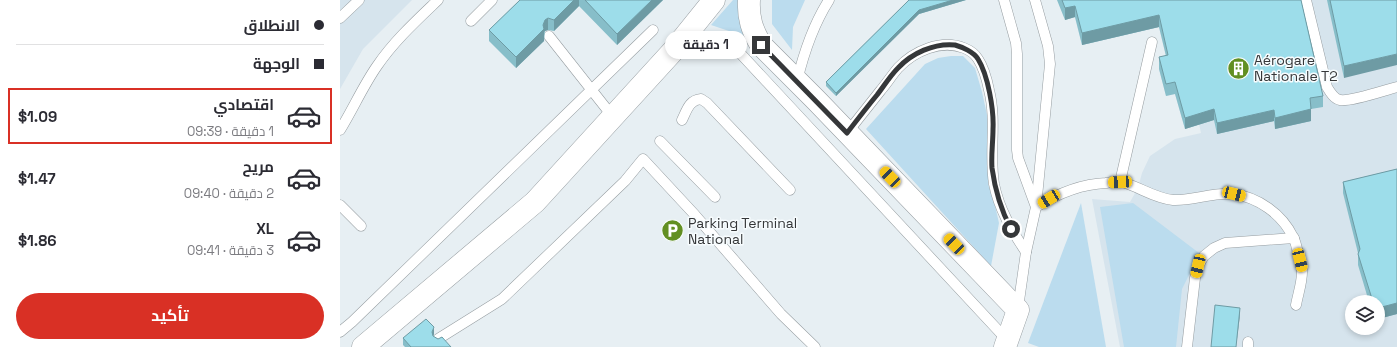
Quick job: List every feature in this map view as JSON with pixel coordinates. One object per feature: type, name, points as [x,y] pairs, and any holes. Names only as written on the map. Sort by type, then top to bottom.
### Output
[{"type":"street","points":[[363,347],[535,202],[673,51],[714,0]]},
{"type":"street","points":[[749,0],[750,23],[755,35],[769,54],[797,81],[1018,310],[1007,344]]},
{"type":"lane","points":[[340,18],[359,0]]},
{"type":"lane","points":[[340,130],[364,86],[378,65],[411,25],[438,0]]},
{"type":"lane","points":[[471,21],[492,0]]},
{"type":"lane","points":[[797,81],[803,55],[812,31],[829,0]]},
{"type":"lane","points":[[1004,0],[1016,43],[1017,54],[1018,158],[1036,207]]},
{"type":"lane","points":[[1018,310],[1026,252],[1036,207],[1050,64],[1048,46],[1035,0]]},
{"type":"lane","points":[[1306,0],[1327,87],[1332,95],[1340,100],[1349,100],[1397,87]]},
{"type":"lane","points":[[340,332],[654,30]]},
{"type":"lane","points":[[549,36],[613,117]]},
{"type":"lane","points":[[1120,182],[1152,42]]},
{"type":"lane","points":[[673,51],[720,43],[739,52],[1007,344]]},
{"type":"lane","points":[[847,133],[899,68],[911,58],[933,46],[945,44],[968,50],[978,58],[989,91],[993,128],[991,147],[992,166],[999,203],[1006,220],[1026,252]]},
{"type":"lane","points":[[682,120],[690,103],[701,99],[707,103],[790,190]]},
{"type":"lane","points":[[660,142],[715,197]]},
{"type":"lane","points":[[438,339],[502,299],[625,181],[643,159],[695,215],[781,314],[815,347]]},
{"type":"lane","points":[[1036,207],[1063,192],[1078,187],[1099,183],[1120,182],[1161,198],[1185,199],[1219,194],[1234,194],[1249,198],[1263,204],[1275,213],[1286,225],[1294,238],[1302,271],[1296,305]]},
{"type":"lane","points":[[340,205],[361,226]]},
{"type":"lane","points":[[1187,347],[1195,278],[1198,266],[1204,256],[1214,248],[1225,243],[1294,238]]},
{"type":"shaded area","points":[[340,0],[412,0],[363,49],[340,89]]},
{"type":"shaded area","points":[[733,0],[741,0],[751,46],[735,33],[711,25]]},
{"type":"shaded area","points":[[772,0],[805,0],[793,27],[792,50],[772,24]]},
{"type":"shaded area","points":[[1057,0],[1397,0],[1397,347],[1120,347],[1092,199],[1130,202],[1138,188],[1142,173],[1150,156],[1175,139],[1201,133],[1199,124],[1185,129],[1175,94],[1166,96],[1159,69],[1168,66],[1159,27],[1082,45],[1075,18]]},
{"type":"shaded area","points":[[963,56],[975,68],[991,133],[988,184],[999,223],[991,266],[866,129],[925,64],[938,58]]},
{"type":"shaded area","points":[[1081,203],[1106,347],[1039,347],[1028,343]]},
{"type":"shaded area","points":[[1133,203],[1203,256],[1192,269],[1182,289],[1176,347],[1124,347],[1100,207]]},
{"type":"building","points":[[520,0],[574,0],[554,20],[548,18],[545,20],[543,25],[544,29],[516,57],[489,30]]},
{"type":"building","points":[[585,0],[652,0],[617,34]]},
{"type":"building","points":[[909,0],[953,0],[919,10],[836,93],[826,82]]},
{"type":"building","name":"Aérogare Nationale T2","points":[[1062,0],[1301,0],[1323,96],[1310,98],[1311,109],[1275,118],[1274,110],[1217,123],[1214,109],[1185,118],[1175,82],[1166,84],[1159,57],[1168,55],[1159,15],[1082,33],[1075,6],[1065,8]]},
{"type":"building","name":"Aérogare Nationale T2","points":[[1330,0],[1397,0],[1397,54],[1344,66]]},
{"type":"building","points":[[1397,169],[1397,303],[1385,306],[1385,295],[1371,295],[1358,254],[1360,249],[1343,182]]},
{"type":"building","points":[[1215,305],[1240,308],[1236,347],[1211,347]]},
{"type":"building","points":[[426,319],[434,327],[432,332],[433,336],[438,339],[442,337],[451,347],[411,347],[403,338]]},
{"type":"place","name":"Aérogare Nationale T2","points":[[1239,68]]},
{"type":"place","name":"Parking Terminal National","points":[[673,231]]},
{"type":"route","points":[[761,45],[847,133],[899,68],[911,58],[933,46],[945,44],[968,50],[978,58],[989,91],[993,128],[991,147],[992,166],[995,185],[999,203],[1011,229]]}]
